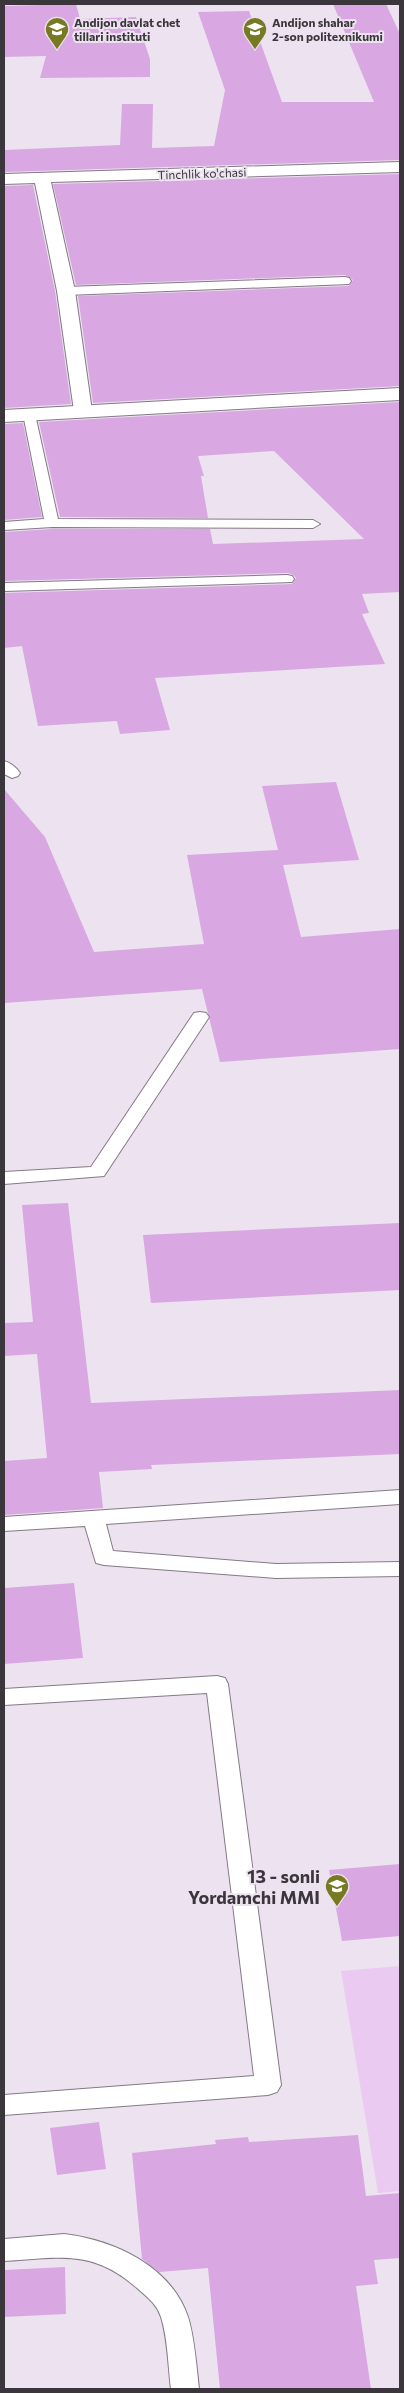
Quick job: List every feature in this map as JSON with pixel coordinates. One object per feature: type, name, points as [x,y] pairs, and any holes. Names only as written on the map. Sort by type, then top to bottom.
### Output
[{"type":"street","name":"Tinchlik ko'chasi","points":[[4,179],[400,167]]},
{"type":"street","points":[[42,178],[66,291],[83,411]]},
{"type":"street","points":[[4,416],[400,394]]},
{"type":"lane","points":[[66,291],[345,281]]},
{"type":"lane","points":[[29,414],[52,523]]},
{"type":"lane","points":[[4,526],[52,523],[313,524]]},
{"type":"lane","points":[[4,587],[287,579]]},
{"type":"lane","points":[[4,1178],[98,1172],[200,1016]]},
{"type":"lane","points":[[4,1524],[400,1497]]},
{"type":"lane","points":[[94,1518],[104,1558],[276,1571],[400,1569]]},
{"type":"lane","points":[[4,1697],[217,1684],[268,2085],[4,2105]]},
{"type":"lane","points":[[4,2250],[64,2245],[87,2248],[110,2257],[140,2274],[165,2296],[175,2318],[185,2389]]},
{"type":"shaded area","points":[[400,1966],[400,2191],[378,2193],[341,1971]]},
{"type":"building","points":[[76,4],[80,19],[136,17],[150,59],[150,77],[40,78],[46,56],[4,57],[4,6]]},
{"type":"building","points":[[333,4],[386,4],[400,34],[400,160],[4,172],[4,150],[120,145],[122,104],[153,104],[152,148],[214,146],[225,90],[198,12],[249,11],[282,102],[374,102]]},
{"type":"building","points":[[400,174],[400,386],[93,403],[78,296],[349,286],[353,280],[345,275],[76,285],[53,184]]},
{"type":"building","points":[[33,185],[55,291],[71,404],[4,408],[4,186]]},
{"type":"building","points":[[400,402],[400,592],[362,594],[369,613],[362,614],[385,664],[155,678],[170,730],[120,734],[117,721],[38,726],[22,646],[4,648],[4,593],[292,584],[296,578],[292,574],[287,573],[4,581],[4,532],[52,529],[210,529],[213,544],[364,539],[274,451],[198,456],[204,476],[201,476],[208,518],[60,517],[39,422]]},
{"type":"building","points":[[23,423],[42,517],[4,520],[4,424]]},
{"type":"building","points":[[336,782],[359,860],[283,865],[301,937],[400,929],[400,1049],[220,1062],[202,989],[4,1003],[4,789],[45,837],[94,952],[204,944],[187,855],[278,850],[262,786]]},
{"type":"building","points":[[68,1203],[91,1403],[400,1390],[400,1454],[151,1465],[152,1469],[99,1472],[103,1508],[4,1515],[4,1461],[47,1458],[37,1354],[4,1356],[4,1323],[33,1322],[22,1205]]},
{"type":"building","points":[[400,1223],[400,1290],[151,1303],[143,1235]]},
{"type":"building","points":[[74,1583],[83,1658],[4,1664],[4,1588]]},
{"type":"building","points":[[400,1864],[400,1936],[342,1941],[329,1870]]},
{"type":"building","points":[[99,2122],[106,2169],[57,2175],[50,2128]]},
{"type":"building","points":[[358,2135],[366,2196],[400,2193],[400,2258],[374,2260],[378,2284],[356,2286],[371,2389],[220,2389],[208,2268],[159,2272],[142,2259],[132,2153],[216,2144],[215,2140],[248,2137],[249,2142]]},
{"type":"building","points":[[65,2267],[66,2314],[4,2317],[4,2270]]},
{"type":"place","name":"Andijon davlat chet tillari instituti","points":[[57,50]]},
{"type":"place","name":"Andijon shahar 2-son politexnikumi","points":[[255,50]]},
{"type":"place","name":"13 - sonli Yordamchi MMI","points":[[337,1907]]}]
